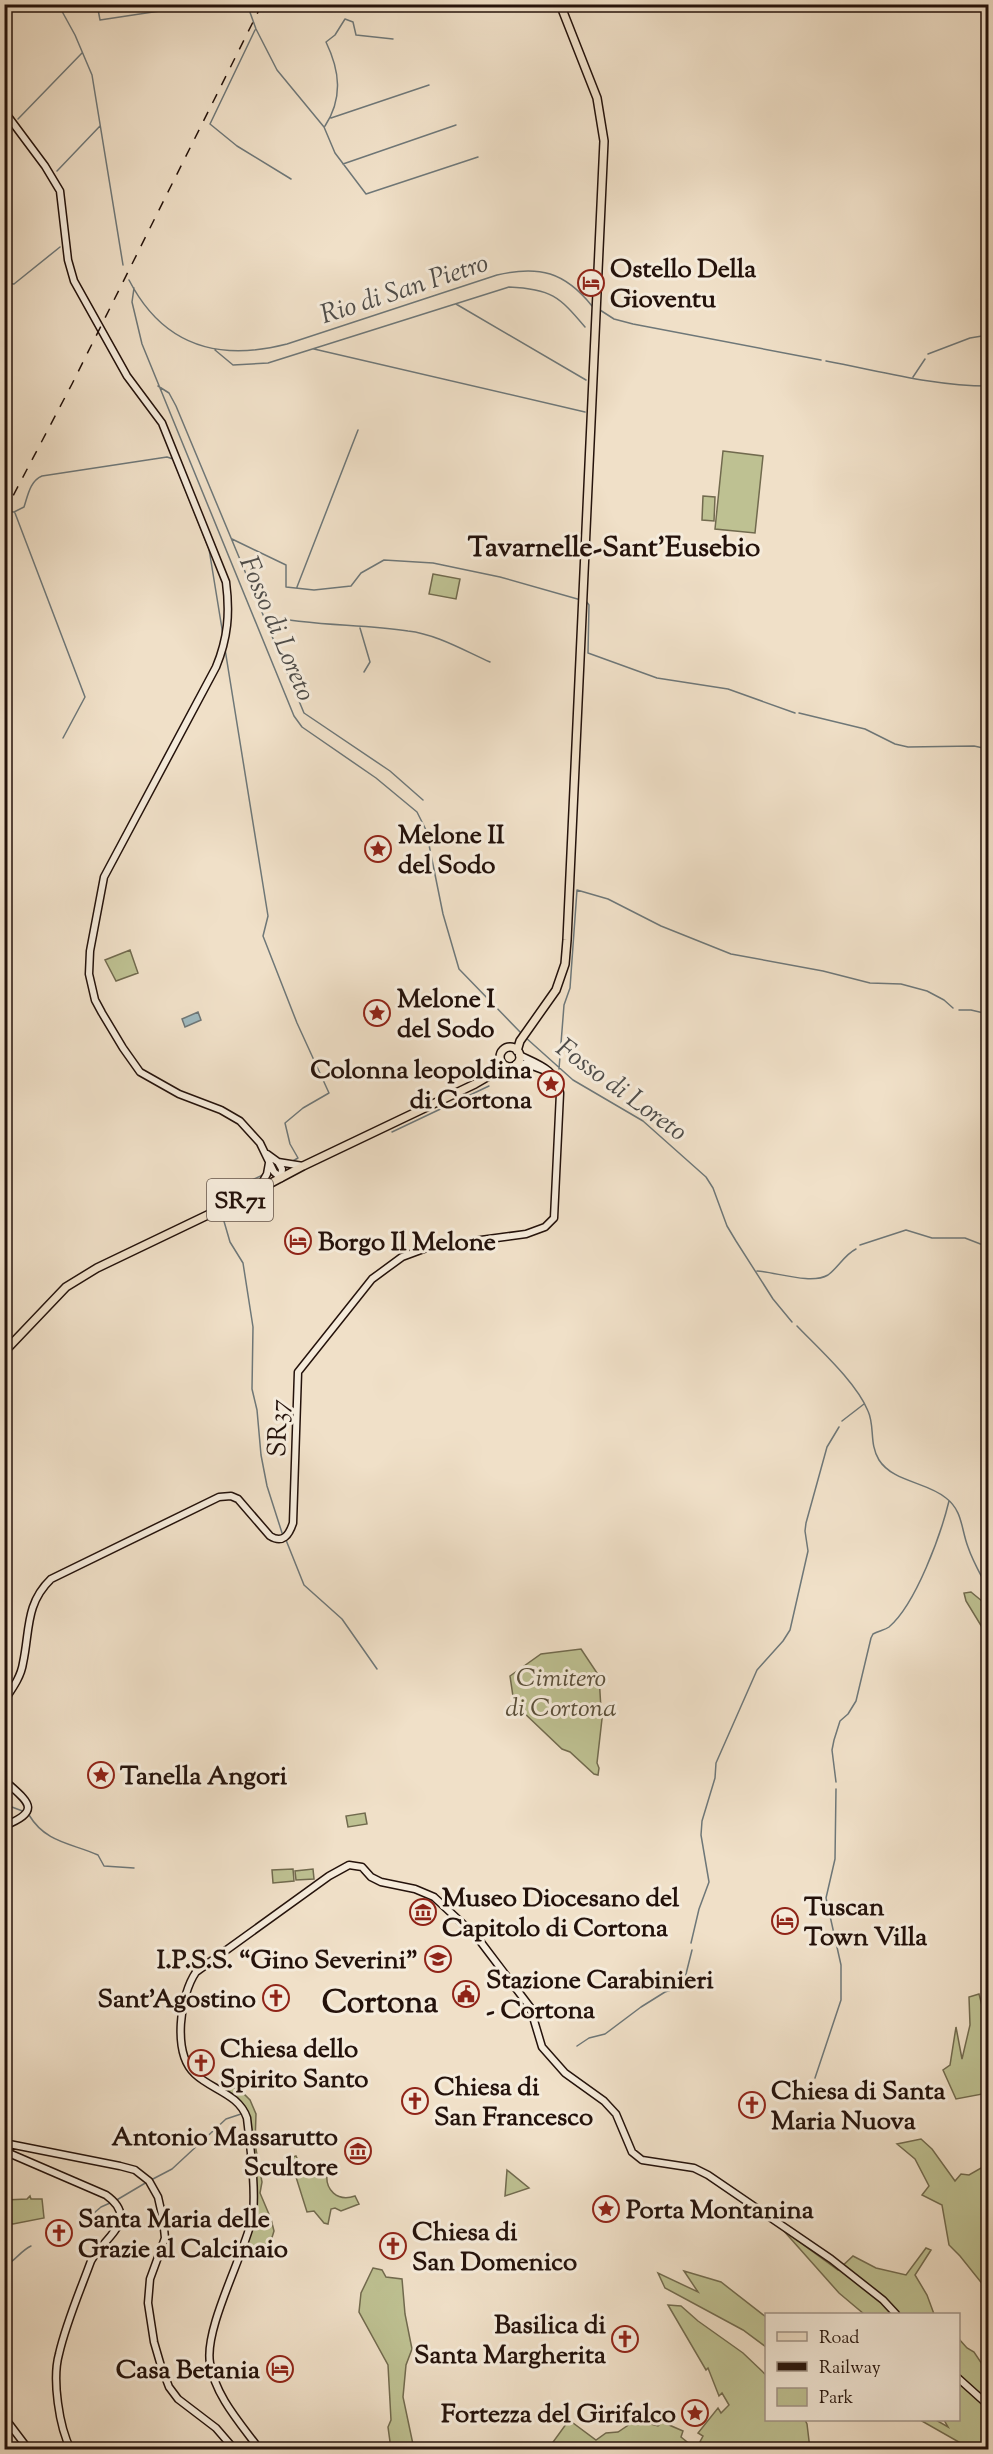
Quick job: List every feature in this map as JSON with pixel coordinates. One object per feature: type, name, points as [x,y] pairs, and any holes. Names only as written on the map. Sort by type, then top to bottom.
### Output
[{"type":"main road","points":[[554,1075],[527,1064],[516,1064],[516,1051],[558,984],[565,964],[604,141],[597,98],[560,4]]},
{"type":"main road","points":[[4,111],[45,166],[60,191],[68,260],[74,281],[127,376],[151,406],[169,438],[226,582],[229,606],[229,626],[224,649],[216,667],[104,877],[90,951],[91,986],[95,1000],[112,1031],[140,1072],[179,1094],[231,1114],[254,1136],[267,1154],[278,1162],[282,1169],[281,1178]]},
{"type":"main road","points":[[494,1072],[503,1049],[516,1051],[544,1066],[554,1075]]},
{"type":"main road","points":[[500,1057],[506,1066]]},
{"type":"main road","name":"SR71","points":[[4,1352],[66,1287],[97,1268],[258,1191],[303,1166],[386,1128],[506,1066],[516,1064]]},
{"type":"main road","name":"SR37","points":[[4,1701],[23,1665],[29,1613],[43,1587],[51,1579],[219,1497],[238,1498],[270,1536],[282,1539],[289,1533],[293,1522],[298,1372],[372,1279],[402,1257],[429,1247],[526,1234],[545,1227],[554,1218],[560,1093],[558,1081],[554,1075]]},
{"type":"main road","points":[[267,1154],[274,1172],[281,1178]]},
{"type":"main road","points":[[278,1162],[303,1166]]},
{"type":"main road","points":[[258,1191],[269,1163]]},
{"type":"main road","points":[[4,1780],[27,1803],[27,1813],[4,1826]]},
{"type":"main road","points":[[260,2450],[225,2400],[212,2374],[209,2356],[217,2316],[242,2252],[253,2213],[247,2118],[237,2100],[208,2084],[190,2069],[184,2049],[181,2019],[186,1990],[196,1972],[329,1876],[349,1865],[362,1867],[371,1877],[381,1882],[415,1889],[434,1897],[477,1937],[530,2007],[543,2047],[553,2061],[580,2085],[604,2101],[616,2114],[632,2152],[642,2160],[693,2168],[708,2175],[831,2259],[883,2300],[895,2313]]},
{"type":"main road","points":[[4,2143],[120,2166],[135,2170],[149,2181],[158,2197],[165,2234],[148,2293],[148,2314],[160,2366],[169,2387],[178,2399],[216,2428],[235,2450]]},
{"type":"main road","points":[[4,2151],[106,2195],[113,2200],[119,2211],[118,2229],[91,2261],[58,2354],[61,2424],[71,2450]]},
{"type":"main road","points":[[960,2380],[988,2406]]},
{"type":"main road","points":[[4,2417],[29,2450]]},
{"type":"green space","points":[[723,451],[763,456],[755,533],[715,529]]},
{"type":"green space","points":[[703,496],[715,497],[714,521],[702,520]]},
{"type":"green space","points":[[433,574],[460,579],[456,599],[429,594]]},
{"type":"green space","points":[[130,950],[138,973],[116,981],[105,960]]},
{"type":"green space","points":[[971,1592],[988,1606],[988,1637],[966,1601],[964,1593]]},
{"type":"green space","name":"Cimitero di Cortona","points":[[581,1649],[599,1676],[601,1709],[603,1710],[597,1763],[598,1775],[570,1752],[562,1749],[522,1711],[520,1713],[518,1711],[521,1708],[514,1703],[510,1676],[541,1654]]},
{"type":"green space","points":[[365,1813],[367,1824],[348,1827],[346,1816]]},
{"type":"green space","points":[[293,1869],[294,1881],[273,1883],[272,1870]]},
{"type":"green space","points":[[313,1869],[314,1879],[296,1880],[295,1871]]},
{"type":"green space","points":[[988,1968],[988,2093],[956,2099],[943,2070],[950,2065],[956,2027],[962,2059],[970,2025],[969,1997],[979,1994],[986,2021],[982,1994]]},
{"type":"green space","points":[[220,2082],[240,2090],[250,2100],[256,2114],[255,2144],[262,2182],[260,2193],[274,2231],[270,2244],[248,2251],[245,2248],[255,2222],[256,2206],[249,2118],[246,2108],[238,2098],[220,2087]]},
{"type":"green space","points":[[921,2139],[932,2149],[955,2181],[961,2174],[969,2175],[988,2164],[988,2291],[949,2245],[942,2205],[922,2195],[929,2186],[915,2159],[897,2144]]},
{"type":"green space","points":[[296,2156],[308,2173],[320,2173],[325,2166],[331,2170],[327,2173],[330,2189],[338,2196],[355,2196],[359,2204],[341,2211],[331,2209],[328,2224],[324,2223],[314,2211],[307,2212],[290,2158]]},
{"type":"green space","points":[[507,2170],[529,2188],[505,2196]]},
{"type":"green space","points":[[30,2196],[31,2199],[42,2199],[44,2218],[13,2224],[5,2222],[5,2200],[27,2199]]},
{"type":"green space","points":[[783,2230],[838,2270],[853,2256],[876,2268],[906,2275],[926,2248],[931,2250],[915,2275],[927,2295],[934,2313],[863,2313],[839,2293]]},
{"type":"green space","points":[[373,2268],[382,2270],[386,2277],[402,2279],[405,2314],[412,2349],[406,2365],[403,2397],[414,2449],[391,2449],[388,2427],[391,2420],[388,2365],[359,2312],[361,2293]]},
{"type":"green space","points":[[684,2271],[721,2282],[765,2316],[765,2346],[743,2330],[665,2288],[658,2273],[698,2292]]},
{"type":"green space","points":[[668,2305],[681,2306],[743,2353],[765,2374],[765,2421],[806,2421],[810,2449],[696,2449],[703,2436],[698,2433],[718,2408],[721,2413],[729,2405],[722,2393],[719,2396],[708,2368],[706,2370]]},
{"type":"green space","points":[[960,2340],[974,2352],[988,2373],[988,2449],[971,2449],[922,2421],[938,2421],[948,2427],[945,2421],[960,2421]]},
{"type":"green space","points":[[569,2420],[596,2440],[606,2433],[618,2432],[636,2420],[658,2426],[662,2422],[683,2431],[681,2437],[696,2449],[548,2449]]},
{"type":"water","points":[[198,1012],[201,1020],[185,1027],[182,1019]]},
{"type":"waterway","points":[[58,4],[75,35],[92,75],[123,265]]},
{"type":"waterway","points":[[97,4],[100,20],[206,4]]},
{"type":"waterway","points":[[247,4],[256,29],[277,70],[324,127],[335,153],[366,194],[478,157]]},
{"type":"waterway","points":[[325,126],[331,116],[337,95],[337,74],[326,42],[335,35],[345,19],[353,22],[356,35],[393,39]]},
{"type":"waterway","points":[[255,30],[210,124],[237,146],[291,179]]},
{"type":"waterway","points":[[18,119],[82,53]]},
{"type":"waterway","points":[[331,118],[429,85]]},
{"type":"waterway","points":[[343,164],[456,125]]},
{"type":"waterway","points":[[57,171],[100,126]]},
{"type":"waterway","points":[[4,283],[14,284],[60,247]]},
{"type":"waterway","name":"Rio di San Pietro","points":[[129,280],[158,320],[176,334],[216,349],[238,351],[287,344],[512,272],[538,271],[550,274],[572,285],[592,306]]},
{"type":"waterway","points":[[215,350],[233,365],[268,363],[509,287],[545,292],[553,296],[561,301],[585,327]]},
{"type":"waterway","name":"Fosso di Loreto","points":[[134,288],[132,302],[142,344],[294,716],[302,727],[376,778],[417,812],[426,830],[443,914],[459,969],[522,1034]]},
{"type":"waterway","points":[[456,304],[586,380]]},
{"type":"waterway","name":"Rio di San Pietro","points":[[600,310],[614,319],[633,324],[821,360]]},
{"type":"waterway","points":[[928,354],[970,338],[988,335]]},
{"type":"waterway","points":[[314,349],[585,412]]},
{"type":"waterway","points":[[913,377],[925,359]]},
{"type":"waterway","name":"Rio di San Pietro","points":[[826,361],[927,381],[988,386]]},
{"type":"waterway","points":[[158,386],[169,393],[176,406],[304,713],[390,771],[423,800]]},
{"type":"waterway","points":[[297,587],[358,430]]},
{"type":"waterway","points":[[4,511],[14,512],[24,507],[32,485],[42,476],[167,457],[173,459],[209,549],[223,635]]},
{"type":"waterway","points":[[15,513],[85,697],[63,738]]},
{"type":"waterway","points":[[232,539],[286,565],[286,587],[314,590],[351,586],[361,573],[384,560],[433,563],[500,577],[581,600]]},
{"type":"waterway","points":[[586,601],[589,605],[588,653],[657,678],[728,689],[795,713]]},
{"type":"waterway","points":[[265,616],[300,622],[419,633],[490,662]]},
{"type":"waterway","points":[[360,628],[370,662],[364,672]]},
{"type":"waterway","points":[[225,649],[268,916],[263,936],[297,1023],[329,1093],[303,1108],[285,1123],[290,1144],[298,1158],[291,1162]]},
{"type":"waterway","points":[[799,713],[865,729],[895,744],[908,747],[974,746],[988,749]]},
{"type":"waterway","points":[[559,1069],[564,1005],[570,988],[577,890],[608,899],[661,926],[731,954],[823,971],[870,983],[901,984],[927,991],[953,1008]]},
{"type":"waterway","points":[[959,1010],[988,1014]]},
{"type":"waterway","name":"Fosso di Loreto","points":[[525,1037],[573,1080],[643,1121],[706,1177],[713,1188],[727,1226],[773,1299],[792,1322]]},
{"type":"waterway","points":[[392,1132],[489,1086]]},
{"type":"waterway","points":[[230,1201],[243,1184],[265,1174]]},
{"type":"waterway","points":[[221,1211],[230,1242],[243,1263],[253,1327],[252,1389],[257,1410],[261,1455],[267,1486],[283,1536]]},
{"type":"waterway","points":[[860,1245],[906,1230],[932,1238],[965,1238],[983,1245],[988,1250]]},
{"type":"waterway","points":[[757,1271],[812,1279],[821,1278],[828,1275],[856,1249]]},
{"type":"waterway","points":[[797,1326],[836,1366],[862,1400],[870,1417],[876,1454],[885,1467],[901,1477],[929,1488],[952,1503],[961,1521],[970,1553],[988,1589]]},
{"type":"waterway","points":[[842,1421],[864,1404]]},
{"type":"waterway","points":[[691,1943],[699,1909],[709,1882],[701,1835],[702,1821],[715,1778],[716,1763],[757,1670],[790,1630],[808,1551],[806,1523],[827,1447],[839,1427]]},
{"type":"waterway","points":[[836,1782],[832,1750],[834,1740],[840,1721],[848,1714],[856,1701],[871,1638],[873,1634],[889,1627],[909,1602],[934,1549],[949,1501]]},
{"type":"waterway","points":[[286,1540],[304,1585],[342,1619],[377,1669]]},
{"type":"waterway","points":[[815,2078],[841,2000],[841,1965],[826,1898],[835,1859],[836,1789]]},
{"type":"waterway","points":[[4,1804],[25,1812]]},
{"type":"waterway","points":[[29,1815],[51,1837],[98,1855],[104,1866],[134,1868]]},
{"type":"waterway","points":[[577,2046],[589,2038],[605,2034],[665,1992],[683,1986],[692,1950]]},
{"type":"waterway","points":[[151,2180],[172,2169],[226,2119],[241,2114]]},
{"type":"waterway","points":[[115,2201],[147,2182]]},
{"type":"waterway","points":[[80,2225],[101,2207],[110,2203]]},
{"type":"waterway","points":[[4,2266],[31,2246]]},
{"type":"railway","points":[[4,513],[72,384],[262,4]]},
{"type":"place","name":"Ostello Della Gioventu","points":[[591,283]]},
{"type":"place","name":"Melone II del Sodo","points":[[378,849]]},
{"type":"place","name":"Melone I del Sodo","points":[[377,1013]]},
{"type":"place","name":"Colonna leopoldina di Cortona","points":[[551,1084]]},
{"type":"place","name":"Borgo Il Melone","points":[[298,1241]]},
{"type":"place","name":"Tanella Angori","points":[[101,1775]]},
{"type":"place","name":"Museo Diocesano del Capitolo di Cortona","points":[[423,1912]]},
{"type":"place","name":"Tuscan Town Villa","points":[[785,1921]]},
{"type":"place","name":"I.P.S.S. “Gino Severini”","points":[[438,1959]]},
{"type":"place","name":"Stazione Carabinieri - Cortona","points":[[466,1994]]},
{"type":"place","name":"Sant'Agostino","points":[[276,1998]]},
{"type":"place","name":"Chiesa dello Spirito Santo","points":[[201,2063]]},
{"type":"place","name":"Chiesa di San Francesco","points":[[415,2101]]},
{"type":"place","name":"Chiesa di Santa Maria Nuova","points":[[752,2105]]},
{"type":"place","name":"Antonio Massarutto Scultore","points":[[358,2151]]},
{"type":"place","name":"Porta Montanina","points":[[606,2209]]},
{"type":"place","name":"Santa Maria delle Grazie al Calcinaio","points":[[59,2233]]},
{"type":"place","name":"Chiesa di San Domenico","points":[[393,2246]]},
{"type":"place","name":"Basilica di Santa Margherita","points":[[625,2339]]},
{"type":"place","name":"Casa Betania","points":[[280,2369]]},
{"type":"place","name":"Fortezza del Girifalco","points":[[695,2413]]},
{"type":"district","name":"Tavarnelle-Sant'Eusebio","points":[[614,546]]},
{"type":"district","name":"Cortona","points":[[380,2001]]}]
